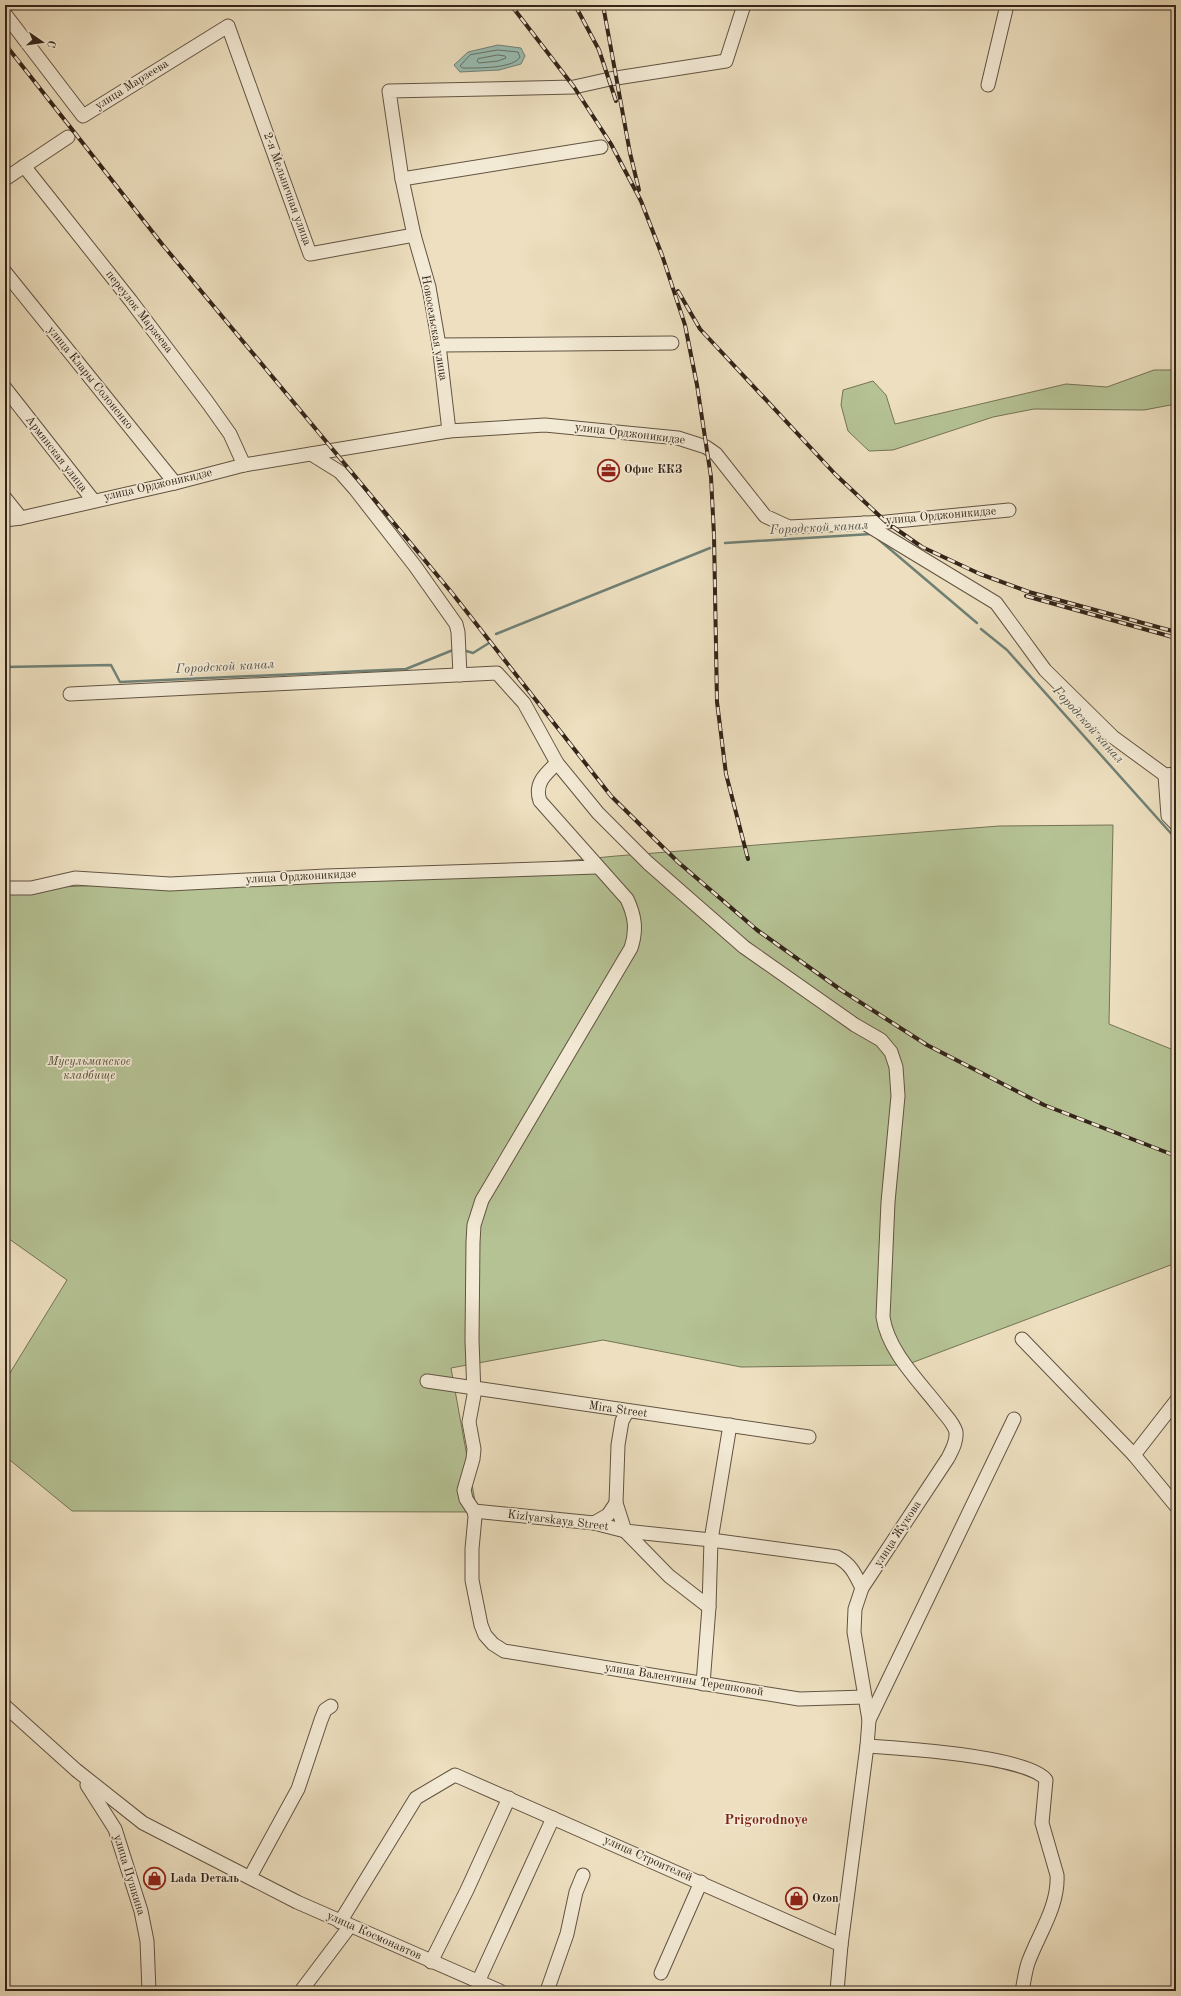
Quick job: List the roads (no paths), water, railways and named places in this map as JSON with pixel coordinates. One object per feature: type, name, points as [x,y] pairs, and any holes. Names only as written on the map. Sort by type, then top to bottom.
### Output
[{"type":"street","name":"Новосельская улица","points":[[449,431],[439,345],[429,287],[414,235],[402,178],[389,91],[574,87],[610,79],[726,61],[744,5]]},
{"type":"street","points":[[988,85],[1007,5]]},
{"type":"street","name":"улица Марзеева","points":[[5,14],[83,116],[228,26]]},
{"type":"street","name":"2-я Мельничная улица","points":[[228,26],[310,254],[414,235]]},
{"type":"street","points":[[5,179],[68,137]]},
{"type":"street","points":[[402,178],[600,147]]},
{"type":"street","name":"переулок Марзеева","points":[[24,166],[131,301],[208,403],[230,434],[244,465]]},
{"type":"street","name":"улица Клары Солоненко","points":[[5,272],[175,483]]},
{"type":"street","points":[[439,345],[672,343]]},
{"type":"street","name":"Армянская улица","points":[[5,388],[93,500]]},
{"type":"street","name":"улица Орджоникидзе","points":[[5,520],[21,518],[93,500],[175,483],[244,465],[449,431],[546,425],[678,438],[706,447],[716,454],[765,516],[789,527],[864,523],[1009,510]]},
{"type":"street","points":[[312,454],[340,472],[415,566],[456,624],[458,632],[460,675]]},
{"type":"street","points":[[5,498],[21,518]]},
{"type":"street","points":[[864,523],[996,603],[1051,675],[1113,737],[1170,774],[1168,816],[1176,824]]},
{"type":"street","points":[[70,694],[497,673],[524,703],[557,762],[544,775],[539,784],[538,796],[540,802],[627,899],[633,913],[636,926],[635,937],[631,948],[482,1200],[474,1225],[472,1340],[474,1388],[469,1422],[474,1448],[473,1459],[464,1490],[466,1499],[474,1511]]},
{"type":"street","name":"улица Жукова","points":[[557,762],[598,813],[648,862],[744,947],[855,1025],[881,1040],[891,1052],[896,1067],[898,1096],[888,1202],[883,1317],[885,1329],[890,1340],[908,1368],[953,1425],[956,1439],[948,1458],[862,1588],[855,1610],[854,1632],[869,1720],[867,1746],[841,1945],[837,1991]]},
{"type":"street","name":"улица Орджоникидзе","points":[[5,888],[31,888],[75,878],[170,884],[326,876],[597,867]]},
{"type":"street","points":[[1022,1339],[1134,1455],[1176,1506]]},
{"type":"street","name":"Mira Street","points":[[427,1381],[627,1412],[809,1437]]},
{"type":"street","points":[[1134,1455],[1176,1402]]},
{"type":"street","points":[[627,1412],[622,1421],[618,1445],[616,1502],[625,1531],[710,1540],[837,1557],[846,1562],[853,1570],[862,1588]]},
{"type":"street","name":"улица Жукова","points":[[869,1720],[1014,1419]]},
{"type":"street","points":[[703,1684],[709,1607],[710,1540],[730,1425]]},
{"type":"street","points":[[594,1524],[608,1515],[616,1502]]},
{"type":"street","name":"Kizlyarskaya Street","points":[[474,1511],[594,1524],[625,1531],[669,1576],[709,1607]]},
{"type":"street","name":"улица Валентины Терешковой","points":[[474,1511],[475,1517],[472,1548],[473,1587],[481,1625],[485,1635],[493,1644],[504,1651],[799,1700],[865,1697]]},
{"type":"street","name":"улица Пушкина","points":[[5,1706],[76,1770],[143,1823]]},
{"type":"street","points":[[250,1878],[298,1789],[321,1720],[325,1710],[331,1706]]},
{"type":"street","points":[[867,1746],[961,1755],[1015,1764],[1043,1776],[1046,1784],[1042,1824],[1057,1875],[1057,1884],[1054,1901],[1027,1965],[1022,1991]]},
{"type":"street","name":"улица Пушкина","points":[[76,1770],[97,1798],[115,1829],[142,1911],[147,1941],[150,1991]]},
{"type":"street","name":"улица Строителей","points":[[345,1924],[416,1798],[455,1775],[701,1882],[841,1945]]},
{"type":"street","points":[[431,1962],[467,1890],[509,1798]]},
{"type":"street","points":[[478,1982],[553,1818]]},
{"type":"street","name":"улица Космонавтов","points":[[143,1823],[250,1878],[345,1924],[500,1991]]},
{"type":"street","points":[[547,1991],[567,1934],[576,1892],[583,1875]]},
{"type":"street","points":[[660,1973],[701,1882]]},
{"type":"street","points":[[301,1991],[345,1924]]},
{"type":"water","points":[[498,45],[521,48],[525,56],[521,64],[499,70],[460,72],[454,65],[468,52]]},
{"type":"waterway","name":"Городской канал","points":[[725,543],[871,534]]},
{"type":"waterway","name":"Городской канал","points":[[878,539],[977,623]]},
{"type":"waterway","name":"Городской канал","points":[[496,634],[710,548]]},
{"type":"waterway","name":"Городской канал","points":[[981,629],[1007,650],[1176,839]]},
{"type":"waterway","name":"Городской канал","points":[[463,650],[473,653],[489,643]]},
{"type":"waterway","name":"Городской канал","points":[[5,667],[111,665],[120,682],[406,669],[453,650]]},
{"type":"railway","points":[[511,5],[574,87],[611,144],[641,201],[662,255],[685,325],[697,385],[711,477],[714,535],[717,702],[726,774],[748,859]]},
{"type":"railway","points":[[575,5],[599,50],[616,101]]},
{"type":"railway","points":[[603,5],[630,153],[639,190]]},
{"type":"railway","points":[[5,44],[162,244],[452,593],[611,796],[678,862],[757,930],[841,990],[927,1045],[1044,1105],[1176,1156]]},
{"type":"railway","points":[[678,291],[700,329],[836,475],[886,522],[922,547],[980,574],[1029,592],[1176,632]]},
{"type":"railway","points":[[1026,596],[1176,638]]},
{"type":"place","name":"Офис ККЗ","points":[[608,470]]},
{"type":"place","name":"Lada Dеталь","points":[[154,1879]]},
{"type":"place","name":"Ozon","points":[[797,1899]]},
{"type":"district","name":"Prigorodnoye","points":[[766,1820]]},
{"type":"park label","name":"Мусульманское кладбище","points":[[89,1069]]}]
